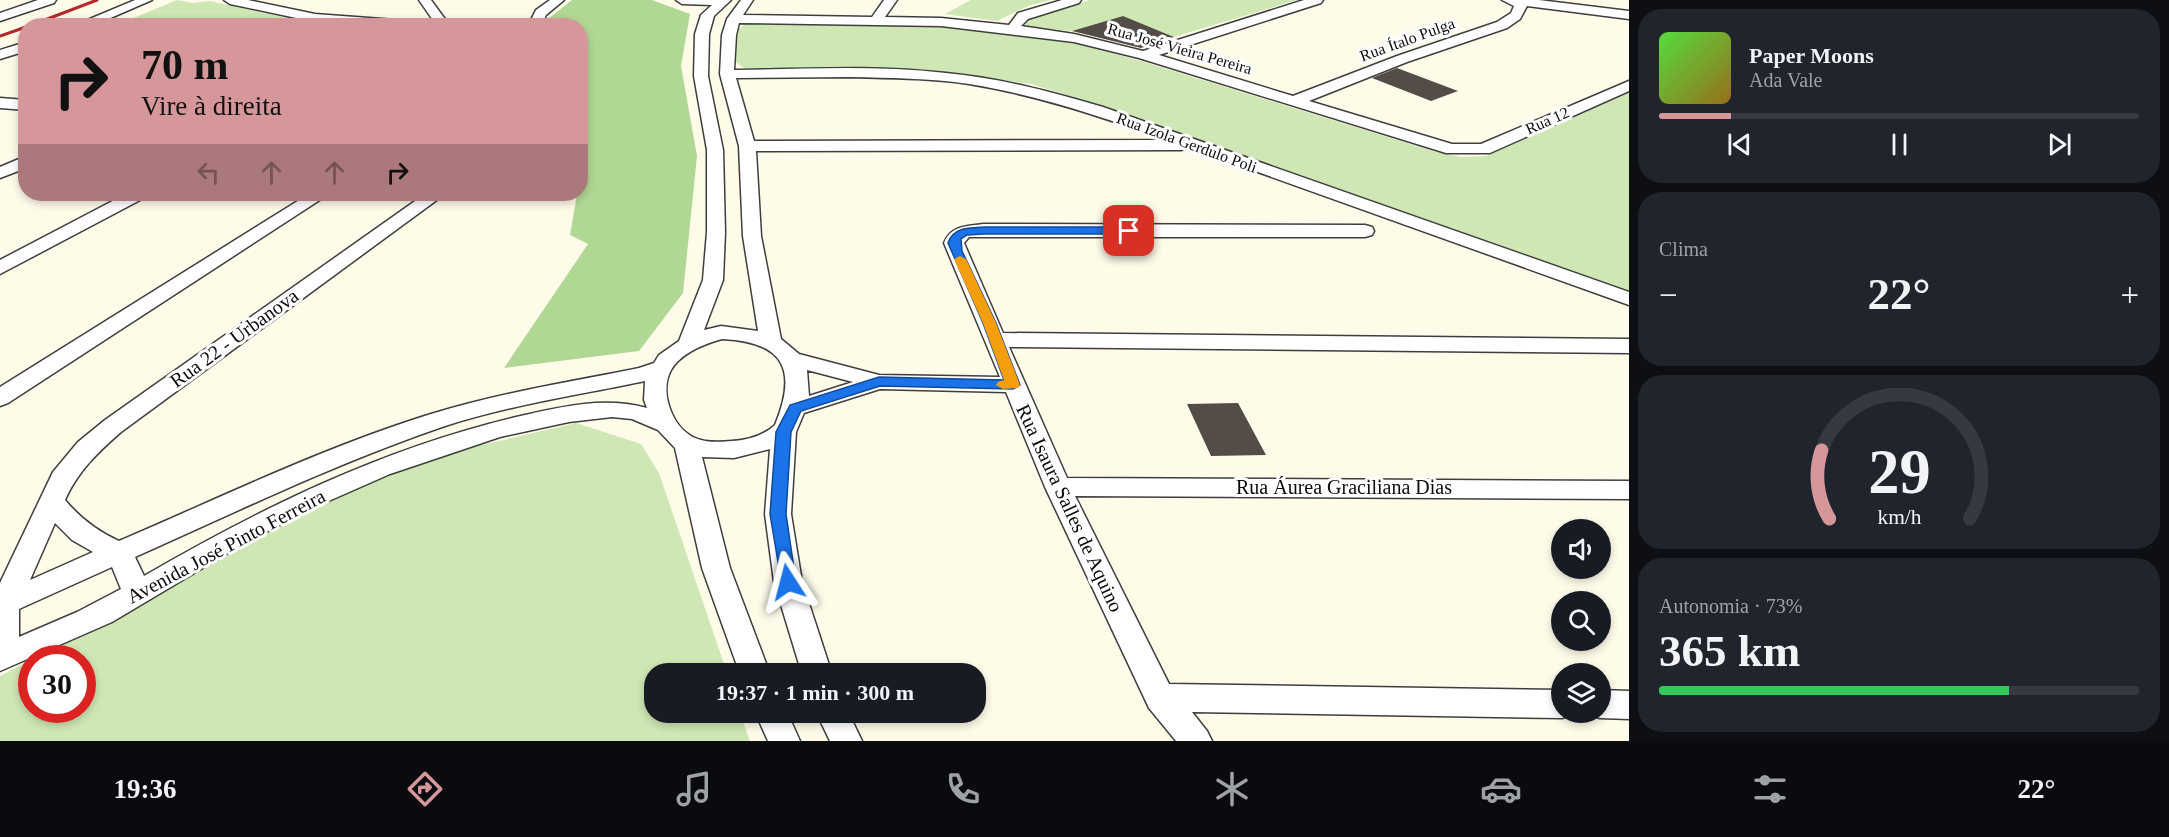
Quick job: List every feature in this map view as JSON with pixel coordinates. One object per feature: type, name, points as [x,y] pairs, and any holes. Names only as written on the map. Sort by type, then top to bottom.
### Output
[{"type":"street","points":[[0,17],[50,0]]},
{"type":"street","points":[[100,18],[146,0]]},
{"type":"street","points":[[230,0],[315,18]]},
{"type":"street","points":[[425,0],[438,18]]},
{"type":"street","points":[[538,18],[541,13],[558,0]]},
{"type":"street","points":[[672,0],[719,5]]},
{"type":"street","points":[[682,0],[719,5]]},
{"type":"street","points":[[747,0],[734,19],[729,35],[727,74],[747,146],[752,236],[771,342]]},
{"type":"street","points":[[878,20],[891,0]]},
{"type":"street","points":[[1012,29],[1023,16],[1075,0]]},
{"type":"street","points":[[1144,55],[1317,0]]},
{"type":"street","points":[[1515,1],[1629,15]]},
{"type":"street","name":"Rua Ítalo Pulga","points":[[1295,101],[1402,59],[1502,25],[1515,16],[1521,7],[1515,1]]},
{"type":"street","points":[[689,342],[713,280],[716,232],[715,150],[701,76],[702,34],[719,5]]},
{"type":"street","name":"Rua José Vieira Pereira","points":[[734,19],[941,22],[1012,29],[1082,40],[1144,55],[1430,143],[1464,150]]},
{"type":"street","points":[[0,55],[18,49]]},
{"type":"street","name":"Rua Izola Gerdulo Poli","points":[[727,74],[895,74],[980,82],[1062,99],[1629,299]]},
{"type":"street","name":"Rua 12","points":[[1464,150],[1484,148],[1629,85]]},
{"type":"street","points":[[0,103],[18,104]]},
{"type":"street","points":[[747,146],[1196,145]]},
{"type":"street","points":[[0,173],[18,165]]},
{"type":"street","points":[[0,268],[125,201]]},
{"type":"street","points":[[0,398],[309,201]]},
{"type":"street","name":"Rua 22 - Urbanova","points":[[2,604],[69,468],[87,448],[113,426],[426,201]]},
{"type":"street","name":"Rua Isaura Salles de Aquino","points":[[1196,741],[1160,698],[1058,487],[954,243],[956,237],[964,232],[984,230],[1365,231]]},
{"type":"street","points":[[814,663],[788,582],[778,514],[789,420],[798,394],[797,371],[792,359],[784,349],[758,336],[721,332],[689,342],[673,352],[661,368],[655,384],[656,399],[666,424],[686,444],[709,450],[736,450],[756,445],[789,420],[879,382]]},
{"type":"street","points":[[996,340],[1629,346]]},
{"type":"street","points":[[792,359],[879,382],[1013,385]]},
{"type":"street","name":"Avenida José Pinto Ferreira","points":[[2,604],[327,460],[402,433],[496,404],[661,368]]},
{"type":"street","name":"Avenida José Pinto Ferreira","points":[[3,656],[60,635],[234,537],[308,500],[353,480],[485,433],[558,416],[603,410],[622,410],[642,414],[666,424]]},
{"type":"street","points":[[686,444],[716,568],[751,663]]},
{"type":"street","name":"Rua Áurea Graciliana Dias","points":[[1058,487],[1629,490]]},
{"type":"street","points":[[52,502],[76,531],[120,553],[137,593]]},
{"type":"street","points":[[2,604],[3,656]]},
{"type":"street","points":[[1160,698],[1551,704]]},
{"type":"street","points":[[1611,704],[1629,705]]},
{"type":"street","points":[[776,723],[784,741]]},
{"type":"street","points":[[837,723],[846,741]]},
{"type":"green space","points":[[177,0],[193,3],[210,1],[287,18],[134,18]]},
{"type":"green space","points":[[572,0],[652,0],[690,14],[681,66],[697,156],[683,293],[639,351],[504,368],[588,244],[570,235],[576,201],[588,201],[588,18],[549,18]]},
{"type":"green space","points":[[971,0],[1050,0],[1028,6],[997,21],[945,14]]},
{"type":"green space","points":[[1090,0],[1297,0],[1174,37],[1123,16],[1072,31],[1026,27],[1025,18]]},
{"type":"green space","points":[[758,22],[911,23],[996,31],[1083,45],[1433,151],[1460,157],[1486,156],[1629,93],[1629,292],[1107,107],[1031,84],[922,69],[745,69],[736,62],[737,31],[745,24]]},
{"type":"green space","points":[[576,423],[641,444],[659,473],[724,663],[644,663],[644,723],[744,723],[750,741],[0,741],[0,676],[18,666],[18,723],[96,723],[96,645],[56,645],[363,479],[426,458]]},
{"type":"building","points":[[1123,16],[1174,37],[1141,48],[1072,31]]},
{"type":"building","points":[[1397,68],[1458,91],[1431,101],[1372,78]]},
{"type":"building","points":[[1238,403],[1266,455],[1211,456],[1187,404]]},
{"type":"railway","points":[[50,18],[97,0]]},
{"type":"railway","points":[[0,36],[18,30]]},
{"type":"slow traffic","points":[[960,259],[989,323],[1013,385],[1003,385]]},
{"type":"route","points":[[788,582],[778,514],[784,432],[795,408],[879,382],[1013,385],[989,323],[956,251],[954,243],[956,237],[964,232],[984,230],[1129,231]]}]
